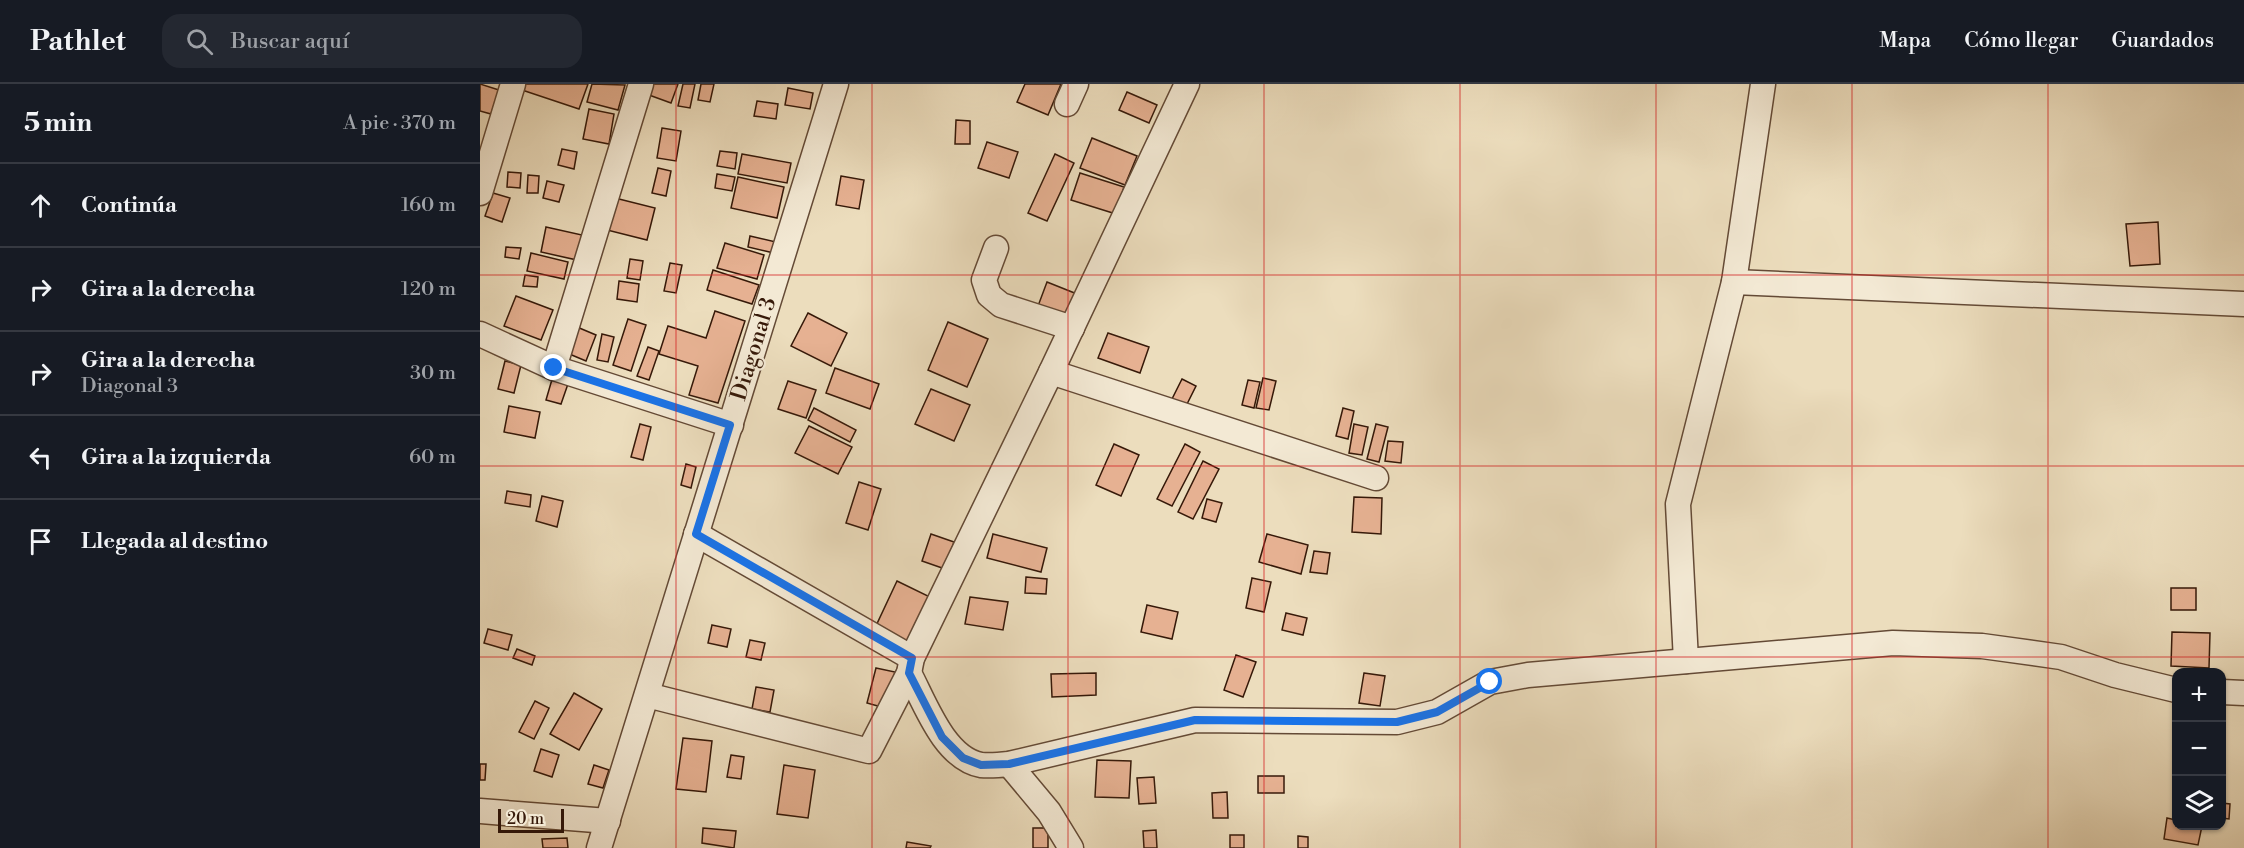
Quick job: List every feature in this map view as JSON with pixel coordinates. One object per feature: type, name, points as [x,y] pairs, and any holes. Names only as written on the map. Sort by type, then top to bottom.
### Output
[{"type":"street","points":[[480,193],[513,84]]},
{"type":"street","points":[[554,368],[641,84]]},
{"type":"street","name":"Diagonal 3","points":[[599,848],[836,84]]},
{"type":"street","points":[[647,695],[869,751],[1187,84]]},
{"type":"street","points":[[1686,661],[1678,504],[1734,282],[1763,84]]},
{"type":"street","points":[[996,248],[984,280],[989,295],[1001,305],[1072,328]]},
{"type":"street","points":[[1734,282],[2244,304]]},
{"type":"street","points":[[480,334],[554,368],[730,425]]},
{"type":"street","points":[[1051,372],[1376,478]]},
{"type":"street","points":[[696,534],[910,666],[942,737],[963,758],[981,765],[1009,764],[1195,720],[1397,722],[1437,712],[1490,682],[1528,675],[1893,643],[1982,646],[2061,657],[2115,675],[2172,689]]},
{"type":"street","points":[[2226,693],[2244,693]]},
{"type":"street","points":[[1009,764],[1049,812],[1071,848]]},
{"type":"street","points":[[480,811],[608,821]]},
{"type":"building","points":[[480,84],[499,90],[491,114],[480,111]]},
{"type":"building","points":[[524,84],[588,84],[579,109],[522,90]]},
{"type":"building","points":[[592,84],[625,85],[618,110],[587,102]]},
{"type":"building","points":[[653,84],[678,84],[671,103],[649,95]]},
{"type":"building","points":[[683,84],[695,84],[690,108],[678,106]]},
{"type":"building","points":[[701,84],[714,84],[710,102],[698,100]]},
{"type":"building","points":[[1025,84],[1061,84],[1048,115],[1017,102]]},
{"type":"building","points":[[788,88],[813,93],[810,109],[785,105]]},
{"type":"building","points":[[1127,92],[1157,105],[1149,123],[1119,110]]},
{"type":"building","points":[[757,101],[778,104],[776,119],[754,116]]},
{"type":"building","points":[[589,109],[614,114],[609,144],[583,139]]},
{"type":"building","points":[[956,120],[970,121],[970,144],[955,144]]},
{"type":"building","points":[[662,128],[681,131],[676,161],[657,158]]},
{"type":"building","points":[[1092,138],[1137,156],[1125,185],[1080,168]]},
{"type":"building","points":[[987,142],[1018,152],[1009,178],[978,168]]},
{"type":"building","points":[[562,149],[577,152],[574,169],[558,165]]},
{"type":"building","points":[[720,151],[737,153],[735,169],[717,166]]},
{"type":"building","points":[[742,154],[791,163],[787,183],[738,174]]},
{"type":"building","points":[[1055,154],[1074,163],[1047,221],[1028,213]]},
{"type":"building","points":[[658,168],[671,171],[666,196],[652,193]]},
{"type":"building","points":[[508,172],[521,173],[520,188],[507,187]]},
{"type":"building","points":[[1080,173],[1124,187],[1116,214],[1071,200]]},
{"type":"building","points":[[717,174],[735,177],[732,191],[715,188]]},
{"type":"building","points":[[528,175],[539,176],[538,193],[527,193]]},
{"type":"building","points":[[841,176],[864,180],[859,209],[836,205]]},
{"type":"building","points":[[738,177],[784,187],[777,218],[731,208]]},
{"type":"building","points":[[547,181],[564,185],[559,202],[543,198]]},
{"type":"building","points":[[493,193],[510,198],[502,222],[485,216]]},
{"type":"building","points":[[615,198],[655,208],[647,240],[607,230]]},
{"type":"building","points":[[2158,222],[2160,264],[2130,266],[2126,224]]},
{"type":"building","points":[[546,227],[582,235],[577,260],[541,252]]},
{"type":"building","points":[[750,236],[776,242],[774,253],[748,247]]},
{"type":"building","points":[[725,243],[764,255],[757,279],[717,268]]},
{"type":"building","points":[[506,247],[521,248],[519,259],[505,257]]},
{"type":"building","points":[[531,253],[568,262],[564,279],[527,271]]},
{"type":"building","points":[[630,259],[643,261],[640,280],[627,278]]},
{"type":"building","points":[[670,263],[682,265],[676,293],[664,291]]},
{"type":"building","points":[[713,270],[759,285],[752,304],[707,290]]},
{"type":"building","points":[[525,275],[538,277],[537,287],[523,286]]},
{"type":"building","points":[[619,281],[639,284],[637,302],[617,299]]},
{"type":"building","points":[[1047,282],[1077,294],[1067,318],[1038,306]]},
{"type":"building","points":[[516,296],[553,310],[541,340],[504,326]]},
{"type":"building","points":[[715,311],[745,321],[718,403],[689,395],[698,366],[659,354],[668,326],[706,338]]},
{"type":"building","points":[[808,313],[847,333],[831,366],[791,346]]},
{"type":"building","points":[[628,319],[646,325],[631,371],[613,365]]},
{"type":"building","points":[[948,322],[988,339],[967,387],[928,370]]},
{"type":"building","points":[[577,327],[596,335],[586,361],[567,353]]},
{"type":"building","points":[[1108,333],[1149,347],[1140,373],[1098,358]]},
{"type":"building","points":[[602,334],[614,337],[608,362],[597,360]]},
{"type":"building","points":[[648,347],[659,351],[649,380],[637,376]]},
{"type":"building","points":[[505,361],[521,365],[514,393],[498,389]]},
{"type":"building","points":[[835,368],[879,384],[870,409],[826,393]]},
{"type":"building","points":[[553,376],[569,381],[561,404],[546,400]]},
{"type":"building","points":[[1263,378],[1276,381],[1269,410],[1256,408]]},
{"type":"building","points":[[1182,379],[1196,386],[1183,412],[1169,405]]},
{"type":"building","points":[[1248,380],[1260,382],[1254,408],[1242,405]]},
{"type":"building","points":[[788,381],[816,390],[806,418],[778,409]]},
{"type":"building","points":[[931,389],[970,405],[954,441],[915,424]]},
{"type":"building","points":[[509,406],[540,412],[535,438],[504,432]]},
{"type":"building","points":[[814,408],[856,430],[850,442],[808,420]]},
{"type":"building","points":[[1343,408],[1354,411],[1348,439],[1336,436]]},
{"type":"building","points":[[640,424],[651,427],[643,460],[631,457]]},
{"type":"building","points":[[1354,424],[1368,427],[1362,455],[1349,453]]},
{"type":"building","points":[[1376,424],[1388,427],[1379,462],[1367,459]]},
{"type":"building","points":[[809,426],[852,447],[838,474],[795,453]]},
{"type":"building","points":[[1388,441],[1403,442],[1401,463],[1385,461]]},
{"type":"building","points":[[1114,444],[1139,455],[1121,496],[1096,485]]},
{"type":"building","points":[[1185,444],[1200,452],[1172,506],[1157,499]]},
{"type":"building","points":[[1203,461],[1219,469],[1193,519],[1178,512]]},
{"type":"building","points":[[686,464],[696,467],[691,488],[681,485]]},
{"type":"building","points":[[859,482],[881,489],[868,530],[846,523]]},
{"type":"building","points":[[507,491],[531,495],[530,507],[505,503]]},
{"type":"building","points":[[542,496],[563,501],[557,527],[536,521]]},
{"type":"building","points":[[1354,497],[1382,498],[1381,534],[1352,532]]},
{"type":"building","points":[[1207,499],[1222,503],[1216,522],[1202,518]]},
{"type":"building","points":[[931,534],[954,542],[945,569],[922,561]]},
{"type":"building","points":[[993,534],[1047,548],[1041,572],[987,558]]},
{"type":"building","points":[[1267,534],[1308,545],[1301,574],[1259,562]]},
{"type":"building","points":[[1314,551],[1330,553],[1327,574],[1310,572]]},
{"type":"building","points":[[1026,577],[1047,579],[1046,594],[1025,593]]},
{"type":"building","points":[[1252,578],[1271,582],[1264,612],[1246,608]]},
{"type":"building","points":[[897,581],[930,597],[908,643],[875,628]]},
{"type":"building","points":[[2171,588],[2196,588],[2196,610],[2171,610]]},
{"type":"building","points":[[970,597],[1008,602],[1003,630],[965,624]]},
{"type":"building","points":[[1147,605],[1178,612],[1172,639],[1141,632]]},
{"type":"building","points":[[1286,613],[1307,618],[1303,635],[1282,630]]},
{"type":"building","points":[[712,625],[731,629],[727,647],[708,643]]},
{"type":"building","points":[[488,629],[512,635],[508,650],[484,643]]},
{"type":"building","points":[[2172,632],[2210,633],[2209,668],[2171,666]]},
{"type":"building","points":[[750,640],[765,643],[761,660],[746,657]]},
{"type":"building","points":[[517,649],[535,656],[532,665],[513,658]]},
{"type":"building","points":[[1236,655],[1256,662],[1243,697],[1224,690]]},
{"type":"building","points":[[876,668],[895,672],[885,708],[867,703]]},
{"type":"building","points":[[1096,673],[1096,695],[1052,697],[1051,674]]},
{"type":"building","points":[[1364,673],[1385,676],[1380,706],[1359,703]]},
{"type":"building","points":[[756,687],[774,690],[770,712],[752,709]]},
{"type":"building","points":[[574,693],[602,709],[579,750],[550,734]]},
{"type":"building","points":[[535,701],[549,708],[534,739],[519,732]]},
{"type":"building","points":[[683,738],[712,741],[706,792],[676,789]]},
{"type":"building","points":[[541,749],[559,755],[552,777],[534,771]]},
{"type":"building","points":[[731,755],[744,757],[741,779],[727,777]]},
{"type":"building","points":[[1097,760],[1131,761],[1129,798],[1095,797]]},
{"type":"building","points":[[480,764],[486,764],[485,780],[480,780]]},
{"type":"building","points":[[594,765],[609,770],[603,788],[588,784]]},
{"type":"building","points":[[784,765],[815,770],[808,818],[777,814]]},
{"type":"building","points":[[1258,776],[1284,776],[1284,793],[1258,793]]},
{"type":"building","points":[[1154,777],[1156,803],[1139,804],[1137,778]]},
{"type":"building","points":[[1227,792],[1228,818],[1213,818],[1212,793]]},
{"type":"building","points":[[2226,804],[2230,804],[2229,819],[2226,819]]},
{"type":"building","points":[[2167,818],[2172,819],[2172,830],[2201,830],[2198,845],[2164,839]]},
{"type":"building","points":[[703,828],[736,831],[734,848],[702,843]]},
{"type":"building","points":[[1033,828],[1048,828],[1048,848],[1033,848]]},
{"type":"building","points":[[1156,830],[1157,848],[1144,848],[1143,831]]},
{"type":"building","points":[[1230,835],[1244,835],[1244,848],[1230,848]]},
{"type":"building","points":[[1298,836],[1308,837],[1308,848],[1298,848]]},
{"type":"building","points":[[567,838],[568,848],[543,848],[542,839]]},
{"type":"building","points":[[907,842],[931,846],[930,848],[906,848]]},
{"type":"route","points":[[554,368],[730,425],[696,534],[912,658],[909,673],[942,737],[963,758],[981,765],[1009,764],[1195,720],[1397,722],[1437,712],[1490,682]]}]
